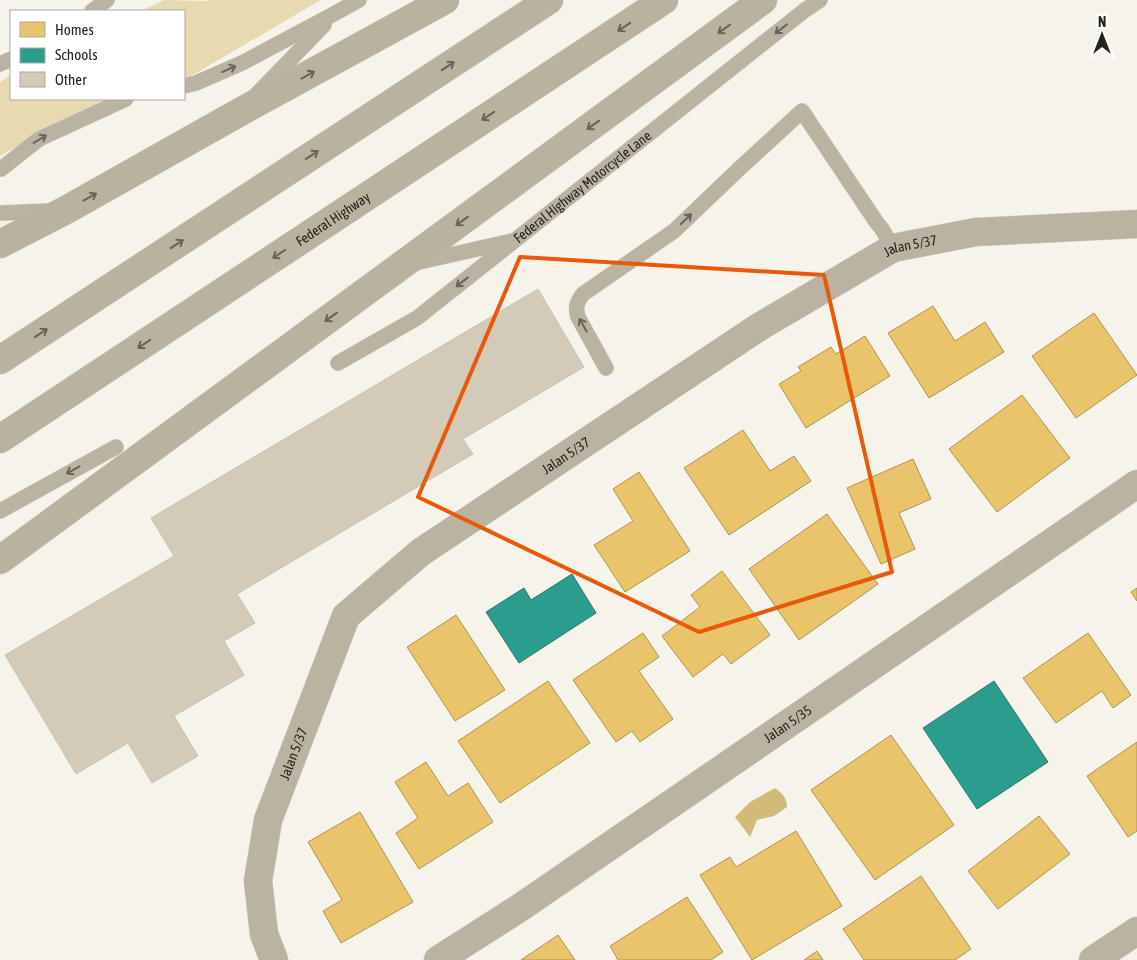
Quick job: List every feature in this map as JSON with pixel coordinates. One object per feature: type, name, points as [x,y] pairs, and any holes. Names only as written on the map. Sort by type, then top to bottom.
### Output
[{"type":"highway","points":[[0,244],[66,210],[445,0]]},
{"type":"highway","points":[[0,360],[549,0]]},
{"type":"highway","name":"Federal Highway","points":[[0,439],[664,0]]},
{"type":"highway","points":[[0,560],[763,0]]},
{"type":"street","name":"Jalan 5/37","points":[[274,960],[264,934],[258,881],[268,820],[346,616],[421,552],[759,327],[893,248],[976,232],[1137,224]]},
{"type":"street","name":"Jalan 5/35","points":[[438,960],[521,907],[1137,484]]},
{"type":"street","points":[[1093,960],[1137,931]]},
{"type":"lane","points":[[93,10],[107,0]]},
{"type":"lane","points":[[185,86],[196,83],[242,63],[359,0]]},
{"type":"lane","name":"Federal Highway Motorcycle Lane","points":[[338,363],[417,318],[820,0]]},
{"type":"lane","points":[[240,112],[332,16]]},
{"type":"lane","points":[[1,169],[39,139],[124,100]]},
{"type":"lane","points":[[606,368],[578,317],[576,309],[578,300],[583,294],[674,231],[802,111],[893,248]]},
{"type":"lane","points":[[0,213],[66,210]]},
{"type":"lane","points":[[401,266],[516,240]]},
{"type":"lane","points":[[0,511],[116,447]]},
{"type":"highlighted area","points":[[520,257],[824,275],[892,572],[699,632],[418,497]]},
{"type":"shaded area","points":[[164,0],[321,0],[185,78],[185,10],[143,10]]},
{"type":"shaded area","points":[[10,76],[10,100],[113,100],[40,133],[0,156],[0,82]]},
{"type":"shaded area","points":[[775,788],[784,796],[787,807],[774,816],[757,820],[750,837],[735,817],[750,802]]},
{"type":"building: Homes","points":[[933,306],[955,341],[985,322],[1004,352],[929,398],[888,333]]},
{"type":"building: Homes","points":[[1094,313],[1137,375],[1076,418],[1032,356]]},
{"type":"building: Homes","points":[[865,336],[890,376],[806,428],[779,384],[801,371],[798,367],[831,347],[836,354]]},
{"type":"building: Homes","points":[[1022,395],[1070,458],[997,512],[949,449]]},
{"type":"building: Homes","points":[[743,430],[770,471],[794,456],[811,481],[729,535],[684,468]]},
{"type":"building: Homes","points":[[913,459],[931,499],[899,513],[915,549],[881,564],[847,488]]},
{"type":"building: Homes","points":[[639,472],[690,551],[625,592],[594,545],[633,521],[613,489]]},
{"type":"building: Homes","points":[[827,514],[878,584],[799,640],[749,569]]},
{"type":"building: Homes","points":[[722,571],[770,635],[731,664],[723,654],[693,677],[662,636],[700,607],[691,595]]},
{"type":"building: Homes","points":[[1137,588],[1137,601],[1131,592]]},
{"type":"building: Homes","points":[[456,615],[505,690],[455,721],[407,647]]},
{"type":"building: Homes","points":[[643,633],[659,657],[639,671],[673,719],[640,742],[632,731],[616,742],[573,680]]},
{"type":"building: Homes","points":[[1088,633],[1131,695],[1113,708],[1102,691],[1056,723],[1023,678]]},
{"type":"building: Homes","points":[[548,681],[590,743],[500,803],[458,741]]},
{"type":"building: Homes","points":[[891,735],[954,825],[875,880],[811,790]]},
{"type":"building: Homes","points":[[1137,742],[1137,831],[1128,837],[1087,776]]},
{"type":"building: Homes","points":[[426,762],[448,796],[468,783],[493,822],[419,869],[396,833],[418,818],[395,782]]},
{"type":"building: Homes","points":[[360,812],[413,902],[341,943],[323,911],[342,900],[308,842]]},
{"type":"building: Homes","points":[[1039,816],[1070,854],[998,909],[968,871]]},
{"type":"building: Homes","points":[[796,831],[842,906],[752,960],[700,875],[730,857],[736,867]]},
{"type":"building: Homes","points":[[921,876],[971,949],[955,960],[864,960],[843,929]]},
{"type":"building: Homes","points":[[687,897],[723,952],[711,960],[618,960],[610,946]]},
{"type":"building: Homes","points":[[558,935],[575,960],[521,960]]},
{"type":"building: Homes","points":[[817,951],[823,960],[804,960]]},
{"type":"building: Schools","points":[[572,574],[596,613],[519,663],[486,612],[524,588],[531,600]]},
{"type":"building: Schools","points":[[994,681],[1048,762],[977,809],[923,728]]},
{"type":"building: Other","points":[[538,289],[584,367],[463,439],[473,454],[237,594],[255,623],[224,641],[244,675],[174,716],[198,756],[152,783],[128,743],[76,774],[5,655],[174,556],[151,518]]}]
